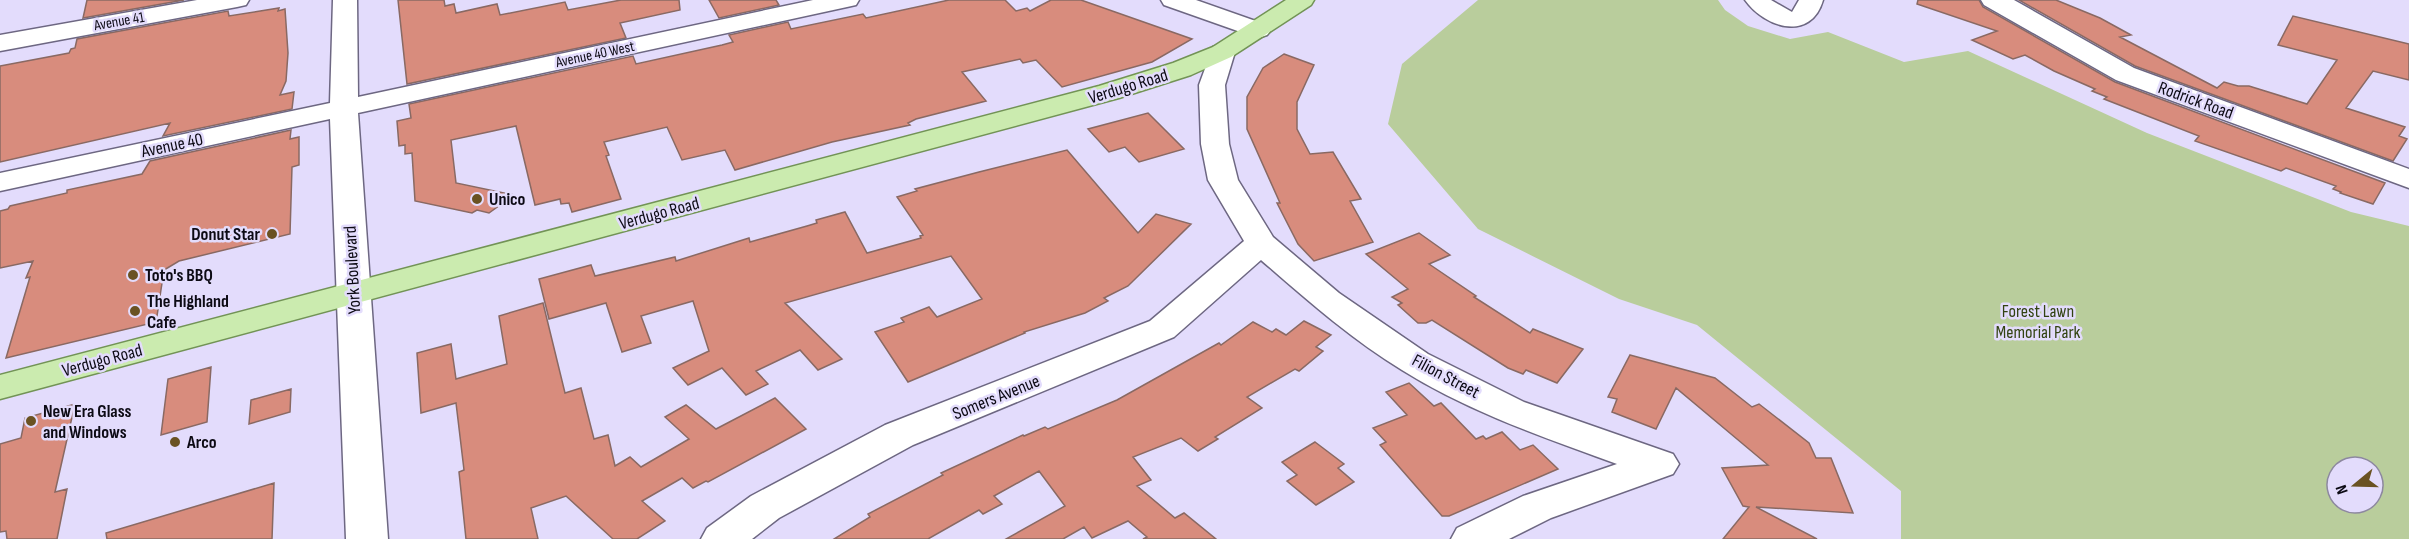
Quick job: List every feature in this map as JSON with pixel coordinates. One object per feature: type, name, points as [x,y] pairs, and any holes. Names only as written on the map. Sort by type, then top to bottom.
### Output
[{"type":"main road","name":"Verdugo Road","points":[[0,387],[1109,92],[1182,69],[1221,52],[1302,0]]},
{"type":"street","name":"Avenue 41","points":[[0,43],[237,0]]},
{"type":"street","name":"York Boulevard","points":[[345,0],[344,108],[352,294],[367,539]]},
{"type":"street","name":"Avenue 40 West","points":[[344,108],[847,0]]},
{"type":"street","points":[[1173,0],[1258,30]]},
{"type":"street","points":[[1757,0],[1775,15],[1799,18],[1806,13],[1811,0]]},
{"type":"street","name":"Rodrick Road","points":[[1992,0],[2005,5],[2125,74],[2409,179]]},
{"type":"street","name":"Filion Street","points":[[1221,52],[1212,85],[1215,144],[1223,180],[1261,243],[1327,300],[1415,362],[1511,411],[1659,464],[1537,507],[1472,539]]},
{"type":"street","name":"Avenue 40","points":[[0,182],[344,108]]},
{"type":"street","name":"Somers Avenue","points":[[722,539],[765,507],[899,435],[1162,329],[1261,243]]},
{"type":"green space","name":"Forest Lawn Memorial Park","points":[[1478,0],[1718,0],[1725,10],[1748,26],[1790,39],[1828,32],[1904,62],[1968,51],[2147,133],[2351,212],[2409,226],[2409,539],[1901,539],[1901,491],[1697,325],[1619,299],[1478,229],[1388,124],[1402,64]]},
{"type":"building","points":[[87,0],[184,0],[83,18]]},
{"type":"building","points":[[398,0],[444,0],[445,6],[454,4],[456,13],[497,4],[500,15],[565,2],[568,10],[621,0],[679,0],[680,10],[620,23],[626,38],[407,84]]},
{"type":"building","points":[[709,0],[776,0],[779,5],[719,18]]},
{"type":"building","points":[[949,0],[1005,0],[1016,11],[1027,8],[1030,11],[1051,0],[1081,0],[1192,39],[1152,62],[1062,87],[1036,60],[1023,63],[1020,59],[962,72],[986,101],[916,119],[908,123],[910,125],[832,142],[735,170],[725,150],[682,160],[667,127],[604,142],[609,155],[606,156],[621,199],[572,212],[569,203],[561,204],[560,199],[535,205],[516,126],[451,140],[456,183],[514,195],[489,213],[477,210],[472,213],[415,201],[412,153],[405,154],[405,145],[399,146],[397,121],[411,118],[409,104],[633,56],[636,64],[733,42],[729,35],[788,22],[791,29],[863,14],[866,18]]},
{"type":"building","points":[[1918,0],[1979,0],[1983,7],[2115,82],[2385,183],[2373,204],[2340,193],[2333,189],[2336,186],[2286,168],[2281,171],[2195,141],[2199,136],[2104,99],[2107,97],[2092,91],[2095,89],[2025,55],[2013,59],[1972,40],[1997,31],[1917,4]]},
{"type":"building","points":[[2019,0],[2056,0],[2100,18],[2131,35],[2120,37],[2217,88],[2224,82],[2249,86],[2307,104],[2337,60],[2278,45],[2293,16],[2409,44],[2409,80],[2373,71],[2346,108],[2405,127],[2399,136],[2407,139],[2393,161],[2135,66]]},
{"type":"building","points":[[279,8],[278,11],[285,9],[288,53],[286,81],[280,95],[294,92],[292,109],[163,136],[170,123],[0,162],[0,66],[69,53],[75,48],[77,39],[228,11],[229,16]]},
{"type":"building","points":[[1284,54],[1314,65],[1297,102],[1297,129],[1310,154],[1333,152],[1361,199],[1350,201],[1373,242],[1314,261],[1298,244],[1277,203],[1280,203],[1247,129],[1247,97],[1263,68]]},
{"type":"building","points":[[1148,113],[1184,149],[1139,162],[1125,147],[1109,152],[1088,129]]},
{"type":"building","points":[[291,130],[290,139],[299,137],[299,165],[292,167],[290,234],[179,261],[164,270],[157,316],[148,318],[148,324],[6,358],[30,277],[26,278],[33,261],[0,268],[0,211],[10,206],[67,193],[67,190],[142,174],[150,161]]},
{"type":"building","points":[[1067,150],[1138,233],[1156,214],[1191,224],[1128,286],[1104,298],[1108,301],[1085,313],[1024,332],[908,382],[875,332],[904,322],[901,318],[929,307],[937,317],[982,299],[951,256],[785,303],[842,359],[818,370],[800,350],[756,371],[768,384],[746,395],[722,368],[688,385],[673,368],[709,351],[693,301],[641,316],[651,343],[622,352],[606,303],[549,319],[539,279],[591,265],[595,276],[675,257],[676,261],[749,238],[750,242],[807,226],[817,223],[816,220],[845,212],[867,253],[921,238],[920,236],[923,235],[897,197],[917,191],[915,189]]},
{"type":"building","points":[[1419,233],[1450,255],[1429,264],[1476,296],[1474,297],[1530,333],[1533,329],[1583,349],[1557,383],[1526,370],[1523,374],[1508,368],[1432,320],[1418,323],[1398,305],[1402,303],[1392,297],[1408,289],[1366,254]]},
{"type":"building","points":[[543,303],[565,393],[581,388],[594,439],[608,435],[615,466],[630,457],[641,467],[689,439],[665,417],[686,405],[716,429],[775,398],[806,429],[708,482],[693,488],[682,478],[642,501],[665,521],[637,539],[613,539],[566,496],[531,508],[538,539],[466,539],[459,472],[464,470],[456,403],[421,413],[417,353],[451,344],[456,379],[507,364],[499,316]]},
{"type":"building","points":[[1304,321],[1331,335],[1316,347],[1323,351],[1299,371],[1295,369],[1247,397],[1262,408],[1215,437],[1218,439],[1198,451],[1181,438],[1133,457],[1151,480],[1137,486],[1175,518],[1184,513],[1216,539],[1143,539],[1147,537],[1128,521],[1092,538],[1084,527],[1063,539],[1006,539],[1065,506],[1039,471],[994,496],[1002,504],[983,514],[979,510],[928,539],[834,539],[870,517],[868,514],[943,475],[941,473],[1023,435],[1045,427],[1048,429],[1117,400],[1219,343],[1221,345],[1253,322],[1272,332],[1276,329],[1286,335]]},
{"type":"building","points":[[1630,355],[1715,378],[1752,407],[1759,404],[1809,443],[1816,458],[1831,458],[1853,513],[1756,507],[1817,539],[1723,539],[1749,507],[1743,506],[1722,468],[1768,465],[1676,388],[1656,429],[1612,412],[1617,399],[1608,397]]},
{"type":"building","points":[[211,367],[207,422],[161,435],[168,379]]},
{"type":"building","points":[[1409,383],[1434,406],[1441,403],[1476,439],[1483,436],[1486,439],[1502,432],[1520,450],[1533,445],[1558,469],[1449,516],[1442,516],[1380,445],[1386,442],[1373,428],[1407,415],[1386,392]]},
{"type":"building","points":[[291,389],[290,412],[249,424],[251,400]]},
{"type":"building","points":[[75,404],[55,492],[67,489],[57,539],[7,539],[6,531],[0,532],[0,444],[21,438],[25,418]]},
{"type":"building","points":[[1315,442],[1344,464],[1338,468],[1354,482],[1316,505],[1287,481],[1297,475],[1282,462]]},
{"type":"building","points":[[274,483],[272,539],[107,539],[106,533]]},
{"type":"place","name":"Unico","points":[[477,199]]},
{"type":"place","name":"Donut Star","points":[[272,234]]},
{"type":"place","name":"Toto's BBQ","points":[[133,275]]},
{"type":"place","name":"The Highland Cafe","points":[[135,311]]},
{"type":"place","name":"New Era Glass and Windows","points":[[31,421]]},
{"type":"place","name":"Arco","points":[[175,442]]}]
